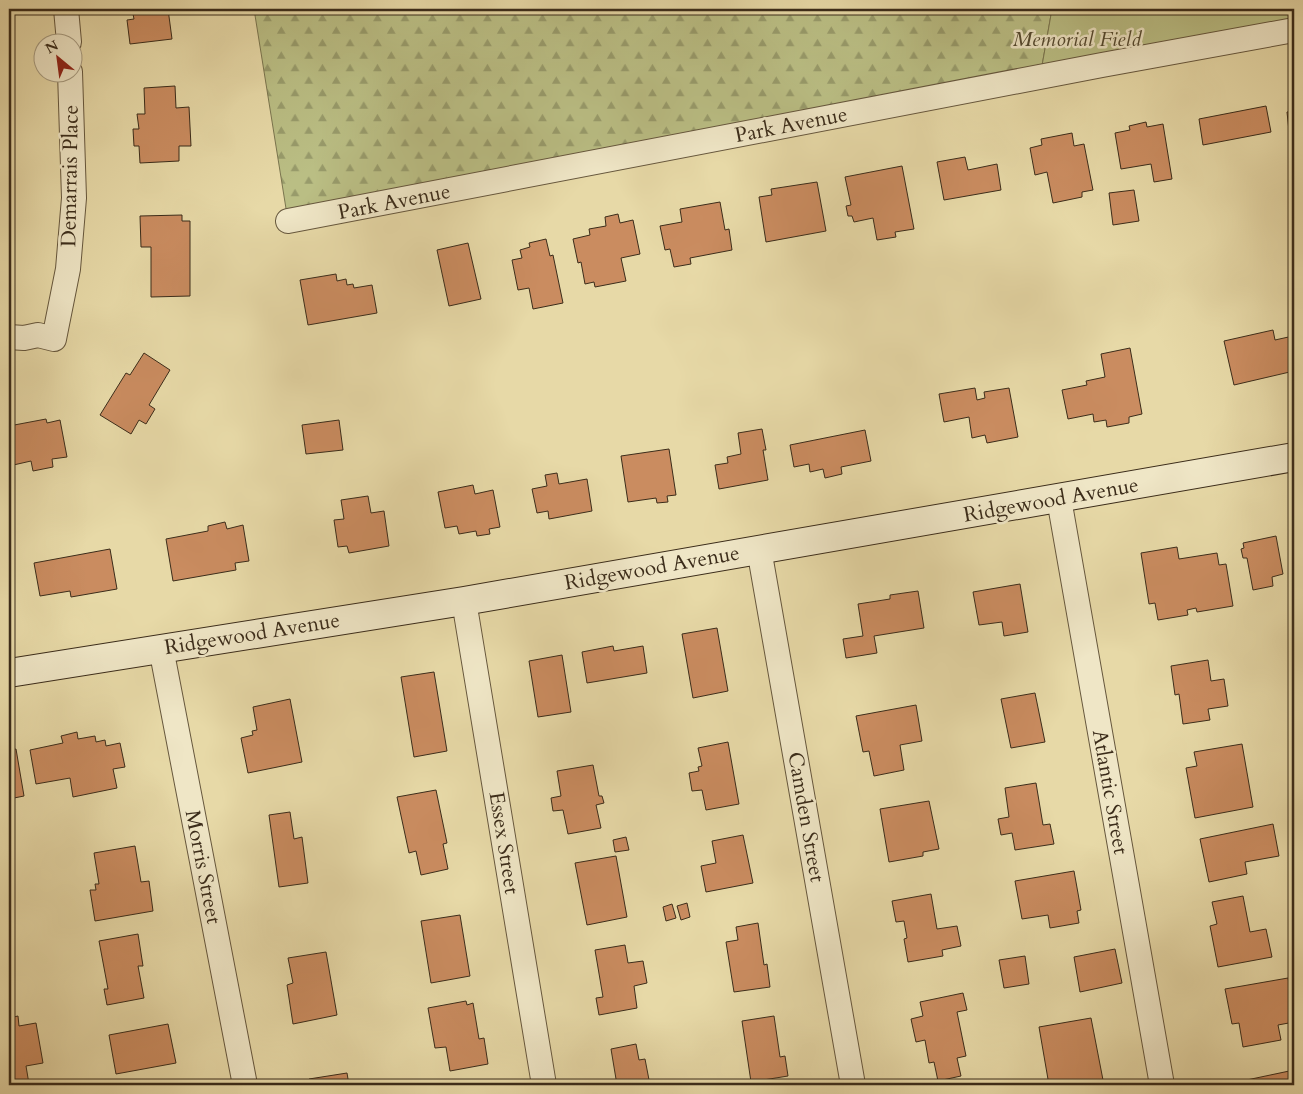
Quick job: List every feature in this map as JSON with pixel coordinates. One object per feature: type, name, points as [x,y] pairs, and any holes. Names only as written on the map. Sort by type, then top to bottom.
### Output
[{"type":"street","points":[[66,9],[68,32]]},
{"type":"street","name":"Park Avenue","points":[[288,222],[1102,64],[1294,30]]},
{"type":"street","name":"Demarrais Place","points":[[9,337],[24,338],[38,335],[54,339],[68,269],[74,198],[70,82]]},
{"type":"street","name":"Ridgewood Avenue","points":[[9,673],[464,601],[1294,457]]},
{"type":"street","name":"Atlantic Street","points":[[1059,499],[1162,1085]]},
{"type":"street","name":"Camden Street","points":[[759,550],[854,1085]]},
{"type":"street","name":"Essex Street","points":[[464,601],[544,1085]]},
{"type":"street","name":"Morris Street","points":[[161,648],[245,1085]]},
{"type":"green space","points":[[254,9],[1052,9],[1040,77],[288,221]]},
{"type":"green space","name":"Memorial Field","points":[[1052,9],[1294,9],[1294,30],[1040,77]]},
{"type":"building","points":[[132,9],[168,9],[172,39],[130,44],[127,20],[134,19]]},
{"type":"building","points":[[175,86],[176,108],[189,107],[191,146],[179,146],[179,161],[140,163],[139,146],[134,146],[133,129],[139,129],[137,114],[145,114],[144,88]]},
{"type":"building","points":[[1266,106],[1271,132],[1203,145],[1199,119]]},
{"type":"building","points":[[1294,111],[1294,130],[1289,131],[1287,112]]},
{"type":"building","points":[[1146,122],[1147,127],[1163,124],[1172,179],[1154,182],[1151,164],[1121,169],[1115,133],[1130,130],[1129,126]]},
{"type":"building","points":[[1072,133],[1074,146],[1084,144],[1093,190],[1082,192],[1082,197],[1053,203],[1047,172],[1035,175],[1030,148],[1042,145],[1041,139]]},
{"type":"building","points":[[965,157],[968,170],[997,164],[1001,190],[944,200],[937,162]]},
{"type":"building","points":[[902,166],[914,229],[895,232],[896,237],[877,240],[873,218],[854,222],[852,216],[848,216],[846,206],[851,205],[845,177]]},
{"type":"building","points":[[817,182],[826,231],[766,242],[759,197],[772,195],[771,189]]},
{"type":"building","points":[[1134,190],[1139,221],[1113,225],[1109,193]]},
{"type":"building","points":[[720,202],[725,230],[729,229],[732,250],[690,258],[691,264],[674,267],[670,249],[665,250],[660,226],[682,222],[680,209]]},
{"type":"building","points":[[618,214],[620,223],[633,220],[640,254],[621,258],[626,281],[595,287],[594,282],[585,284],[581,262],[578,263],[573,239],[590,235],[589,229],[606,226],[605,217]]},
{"type":"building","points":[[182,215],[182,221],[190,221],[190,296],[151,297],[151,247],[141,247],[140,216]]},
{"type":"building","points":[[546,239],[550,256],[553,255],[563,303],[533,309],[529,288],[518,290],[512,260],[522,258],[520,250],[530,247],[529,243]]},
{"type":"building","points":[[468,243],[481,299],[449,306],[437,250]]},
{"type":"building","points":[[336,274],[337,281],[346,279],[347,285],[353,284],[354,288],[372,285],[377,313],[308,325],[300,280]]},
{"type":"building","points":[[1273,330],[1275,340],[1293,336],[1294,371],[1234,385],[1224,341]]},
{"type":"building","points":[[1130,348],[1142,414],[1129,417],[1129,423],[1107,427],[1106,420],[1094,422],[1093,414],[1068,419],[1062,390],[1087,385],[1086,381],[1105,377],[1101,354]]},
{"type":"building","points":[[144,353],[170,370],[149,405],[155,409],[146,424],[139,420],[131,434],[100,415],[126,373],[130,375]]},
{"type":"building","points":[[975,388],[977,400],[985,398],[984,392],[1009,388],[1018,437],[987,443],[985,435],[972,438],[969,417],[944,422],[939,394]]},
{"type":"building","points":[[46,419],[47,423],[60,420],[67,457],[52,459],[53,467],[33,471],[31,461],[9,466],[9,426]]},
{"type":"building","points":[[339,420],[343,450],[306,454],[302,425]]},
{"type":"building","points":[[762,429],[766,450],[763,450],[768,480],[719,489],[715,465],[728,463],[727,457],[741,454],[738,433]]},
{"type":"building","points":[[865,430],[871,461],[841,467],[842,474],[825,478],[823,469],[810,472],[809,464],[794,467],[790,445]]},
{"type":"building","points":[[669,449],[676,495],[667,496],[668,502],[657,503],[656,498],[628,502],[621,456]]},
{"type":"building","points":[[557,473],[559,484],[587,479],[592,511],[549,519],[548,511],[537,513],[532,489],[547,486],[545,475]]},
{"type":"building","points":[[473,485],[475,494],[493,490],[500,527],[489,529],[490,534],[477,536],[476,531],[459,534],[457,526],[445,528],[438,492]]},
{"type":"building","points":[[368,496],[371,513],[384,511],[389,546],[349,553],[347,546],[338,547],[334,520],[344,519],[341,500]]},
{"type":"building","points":[[225,522],[227,529],[243,525],[249,561],[235,563],[236,570],[173,581],[166,539],[208,531],[208,526]]},
{"type":"building","points":[[1276,536],[1283,574],[1272,577],[1273,586],[1253,590],[1247,558],[1243,558],[1241,549],[1244,548],[1243,543]]},
{"type":"building","points":[[1177,547],[1179,559],[1217,553],[1219,565],[1226,564],[1233,606],[1197,612],[1196,608],[1187,610],[1188,615],[1158,620],[1155,603],[1149,604],[1141,553]]},
{"type":"building","points":[[110,549],[117,589],[71,597],[70,591],[40,596],[34,563]]},
{"type":"building","points":[[1020,584],[1028,632],[1004,636],[1002,622],[979,625],[973,592]]},
{"type":"building","points":[[918,591],[924,628],[874,636],[877,653],[846,658],[843,639],[863,636],[858,604],[890,599],[890,595]]},
{"type":"building","points":[[717,628],[728,691],[693,698],[682,634]]},
{"type":"building","points":[[613,646],[614,651],[643,646],[647,673],[587,683],[582,652]]},
{"type":"building","points":[[562,655],[571,712],[538,717],[529,661]]},
{"type":"building","points":[[1208,660],[1211,681],[1224,679],[1228,706],[1208,709],[1210,720],[1183,724],[1179,694],[1175,695],[1171,666]]},
{"type":"building","points":[[434,672],[447,751],[414,757],[401,677]]},
{"type":"building","points":[[1035,693],[1045,742],[1011,748],[1001,699]]},
{"type":"building","points":[[290,699],[302,762],[248,773],[241,738],[253,735],[252,731],[257,730],[253,707]]},
{"type":"building","points":[[916,705],[922,741],[900,745],[904,770],[874,776],[869,751],[863,752],[856,716]]},
{"type":"building","points":[[77,732],[78,739],[95,736],[96,742],[105,740],[106,746],[120,743],[125,767],[113,769],[117,788],[73,797],[70,778],[36,784],[30,750],[63,743],[61,736]]},
{"type":"building","points":[[728,742],[739,804],[706,810],[702,790],[692,791],[689,773],[699,771],[698,767],[702,766],[698,748]]},
{"type":"building","points":[[1242,744],[1253,807],[1195,818],[1186,768],[1197,766],[1194,752]]},
{"type":"building","points":[[16,749],[24,796],[9,799],[9,750]]},
{"type":"building","points":[[593,765],[599,796],[602,796],[604,803],[596,805],[601,828],[568,834],[563,810],[553,811],[551,798],[561,796],[557,771]]},
{"type":"building","points":[[1036,783],[1043,825],[1050,824],[1054,844],[1015,850],[1012,833],[1001,835],[998,819],[1009,817],[1005,788]]},
{"type":"building","points":[[436,790],[447,843],[443,844],[448,869],[421,875],[416,851],[409,853],[397,797]]},
{"type":"building","points":[[929,801],[939,849],[923,852],[923,856],[889,862],[880,809]]},
{"type":"building","points":[[290,812],[294,839],[302,837],[308,883],[279,887],[269,815]]},
{"type":"building","points":[[1273,824],[1279,856],[1245,862],[1247,874],[1209,882],[1200,839]]},
{"type":"building","points":[[743,835],[753,883],[706,892],[701,866],[716,863],[712,841]]},
{"type":"building","points":[[626,837],[629,850],[615,852],[613,840]]},
{"type":"building","points":[[135,846],[141,882],[149,881],[153,911],[95,921],[90,890],[96,890],[95,884],[99,884],[94,853]]},
{"type":"building","points":[[616,856],[627,917],[587,925],[575,863]]},
{"type":"building","points":[[1074,871],[1081,910],[1077,911],[1079,923],[1050,928],[1048,915],[1022,919],[1015,881]]},
{"type":"building","points":[[931,894],[937,929],[957,926],[961,946],[942,950],[943,956],[908,962],[904,939],[907,938],[904,921],[896,922],[892,901]]},
{"type":"building","points":[[1243,896],[1250,932],[1266,929],[1272,957],[1218,967],[1210,926],[1217,924],[1212,902]]},
{"type":"building","points":[[687,903],[690,917],[681,920],[677,906]]},
{"type":"building","points":[[672,904],[676,918],[666,921],[663,907]]},
{"type":"building","points":[[460,915],[470,976],[431,983],[421,921]]},
{"type":"building","points":[[758,923],[764,965],[767,964],[770,987],[734,992],[726,942],[738,940],[736,927]]},
{"type":"building","points":[[138,934],[143,966],[138,966],[144,998],[107,1005],[104,989],[108,989],[99,941]]},
{"type":"building","points":[[625,945],[628,963],[643,961],[647,983],[634,986],[637,1008],[599,1015],[596,998],[603,997],[595,950]]},
{"type":"building","points":[[1115,949],[1122,983],[1080,992],[1074,957]]},
{"type":"building","points":[[326,952],[337,1015],[293,1024],[287,985],[293,983],[288,958]]},
{"type":"building","points":[[1025,956],[1029,984],[1004,988],[999,960]]},
{"type":"building","points":[[1288,978],[1294,1022],[1278,1025],[1281,1040],[1243,1047],[1239,1023],[1232,1024],[1225,989]]},
{"type":"building","points":[[963,993],[967,1010],[957,1012],[966,1056],[957,1058],[961,1076],[938,1081],[934,1062],[929,1063],[925,1040],[916,1042],[911,1019],[923,1016],[920,1002]]},
{"type":"building","points":[[466,1001],[467,1005],[473,1003],[479,1039],[484,1038],[488,1064],[450,1071],[446,1047],[435,1048],[428,1008]]},
{"type":"building","points":[[18,1016],[19,1026],[36,1023],[43,1063],[26,1066],[29,1084],[9,1085],[9,1018]]},
{"type":"building","points":[[774,1016],[780,1057],[785,1056],[788,1076],[751,1082],[742,1021]]},
{"type":"building","points":[[1091,1018],[1103,1080],[1074,1085],[1049,1085],[1039,1027]]},
{"type":"building","points":[[168,1024],[176,1063],[116,1074],[109,1035]]},
{"type":"building","points":[[636,1044],[639,1060],[645,1059],[650,1085],[617,1085],[611,1049]]},
{"type":"building","points":[[1294,1070],[1294,1085],[1243,1085],[1242,1081]]},
{"type":"building","points":[[347,1073],[349,1085],[310,1085],[309,1079]]}]
